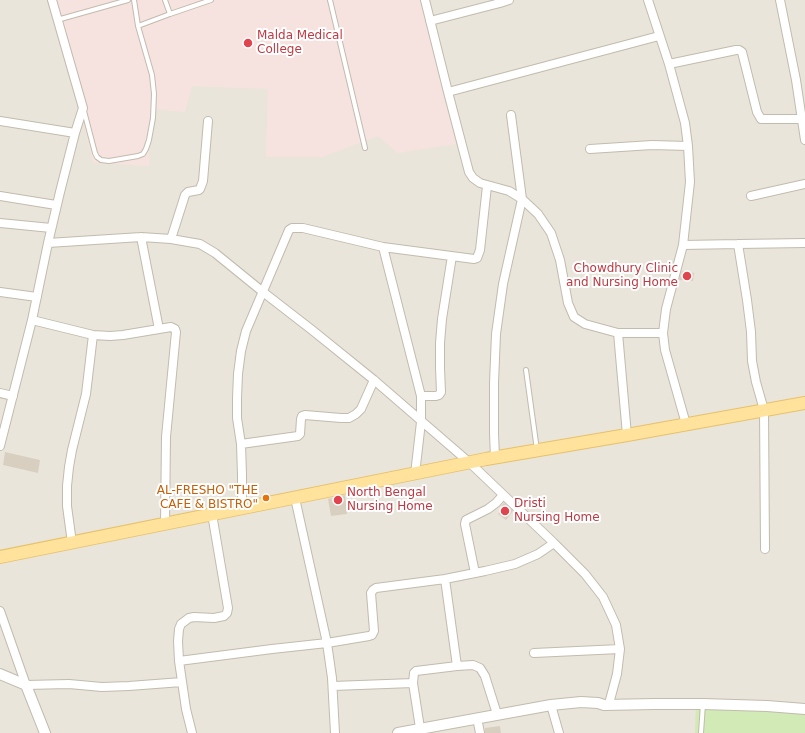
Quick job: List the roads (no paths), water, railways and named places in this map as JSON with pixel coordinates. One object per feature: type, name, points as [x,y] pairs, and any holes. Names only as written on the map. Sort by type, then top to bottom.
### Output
[{"type":"main road","points":[[0,557],[495,458],[805,402]]},
{"type":"street","points":[[0,446],[32,320],[56,205],[83,108],[52,0]]},
{"type":"street","points":[[425,0],[448,92],[470,172],[473,178],[487,186],[509,191],[522,199],[538,214],[551,233],[560,260],[568,303],[574,317],[585,324],[618,333],[663,333]]},
{"type":"street","points":[[430,21],[499,1],[509,0]]},
{"type":"street","points":[[648,0],[659,36],[670,64],[685,123],[688,146],[690,182],[683,245],[666,309],[663,333],[665,350],[686,424]]},
{"type":"street","points":[[780,0],[796,80],[805,140]]},
{"type":"street","points":[[448,92],[659,36]]},
{"type":"street","points":[[670,64],[740,50],[742,52],[757,112],[761,119],[802,119]]},
{"type":"street","points":[[495,458],[494,383],[496,334],[503,284],[522,199],[511,115]]},
{"type":"street","points":[[0,121],[75,133]]},
{"type":"street","points":[[172,239],[185,195],[188,192],[199,190],[203,181],[208,121]]},
{"type":"street","points":[[590,149],[652,145],[688,146]]},
{"type":"street","points":[[752,196],[805,184]]},
{"type":"street","points":[[242,508],[241,444],[237,418],[238,374],[241,351],[246,331],[289,230],[292,228],[303,228],[383,247],[474,259],[477,258],[479,254],[487,186]]},
{"type":"street","points":[[0,196],[56,205]]},
{"type":"street","points":[[0,223],[51,228]]},
{"type":"street","points":[[141,237],[159,328]]},
{"type":"street","points":[[48,243],[141,237],[172,239],[200,244],[215,253],[374,380],[470,463],[585,574],[603,597],[616,625],[620,649],[617,674],[610,700]]},
{"type":"street","points":[[683,245],[805,243]]},
{"type":"street","points":[[738,244],[747,300],[752,361],[764,410],[765,549]]},
{"type":"street","points":[[383,247],[421,396],[421,422],[415,474]]},
{"type":"street","points":[[421,396],[436,396],[441,392],[440,343],[442,319],[452,256]]},
{"type":"street","points":[[0,292],[37,297]]},
{"type":"street","points":[[32,320],[93,335],[123,335],[171,327],[175,329],[176,332],[166,437],[166,524]]},
{"type":"street","points":[[618,333],[627,435]]},
{"type":"street","points":[[72,542],[67,506],[67,486],[72,450],[86,394],[93,335]]},
{"type":"street","points":[[241,444],[298,436],[300,434],[300,419],[305,415],[349,418],[361,409],[374,380]]},
{"type":"street","points":[[0,393],[13,396]]},
{"type":"street","points":[[475,573],[465,524],[466,520],[488,509],[496,503],[502,494]]},
{"type":"street","points":[[295,498],[327,643],[333,686],[335,733]]},
{"type":"street","points":[[192,733],[186,709],[179,660],[179,629],[181,624],[188,618],[214,618],[224,616],[227,613],[228,608],[212,514]]},
{"type":"street","points":[[179,660],[272,648],[327,643],[372,635],[374,631],[371,593],[376,588],[475,573],[515,564],[538,554],[554,543]]},
{"type":"street","points":[[445,578],[457,666]]},
{"type":"street","points":[[0,611],[26,685],[45,733]]},
{"type":"street","points":[[534,653],[620,649]]},
{"type":"street","points":[[420,728],[413,683],[414,673],[416,671],[473,665],[480,668],[485,676],[497,714]]},
{"type":"street","points":[[0,674],[26,685],[69,684],[86,686],[129,686],[182,682]]},
{"type":"street","points":[[333,686],[413,683]]},
{"type":"street","points":[[598,703],[610,700],[655,697],[805,702]]},
{"type":"street","points":[[398,733],[551,704],[581,702],[598,703],[604,705],[703,704],[805,709]]},
{"type":"street","points":[[551,704],[559,733]]},
{"type":"street","points":[[477,718],[480,733]]},
{"type":"lane","points":[[57,20],[128,0]]},
{"type":"lane","points":[[83,108],[97,157],[101,160],[109,161],[143,154],[149,140],[153,118],[154,94],[152,75],[138,26],[134,0]]},
{"type":"lane","points":[[165,0],[170,14]]},
{"type":"lane","points":[[138,26],[212,0]]},
{"type":"lane","points":[[330,0],[365,148]]},
{"type":"lane","points":[[526,370],[537,450]]},
{"type":"lane","points":[[701,733],[703,704]]},
{"type":"place","name":"Malda Medical College","points":[[248,43]]},
{"type":"place","name":"Chowdhury Clinic and Nursing Home","points":[[687,276]]},
{"type":"place","name":"AL-FRESHO \"THE CAFE & BISTRO\"","points":[[266,498]]},
{"type":"place","name":"North Bengal Nursing Home","points":[[338,500]]},
{"type":"place","name":"Dristi Nursing Home","points":[[505,511]]}]
